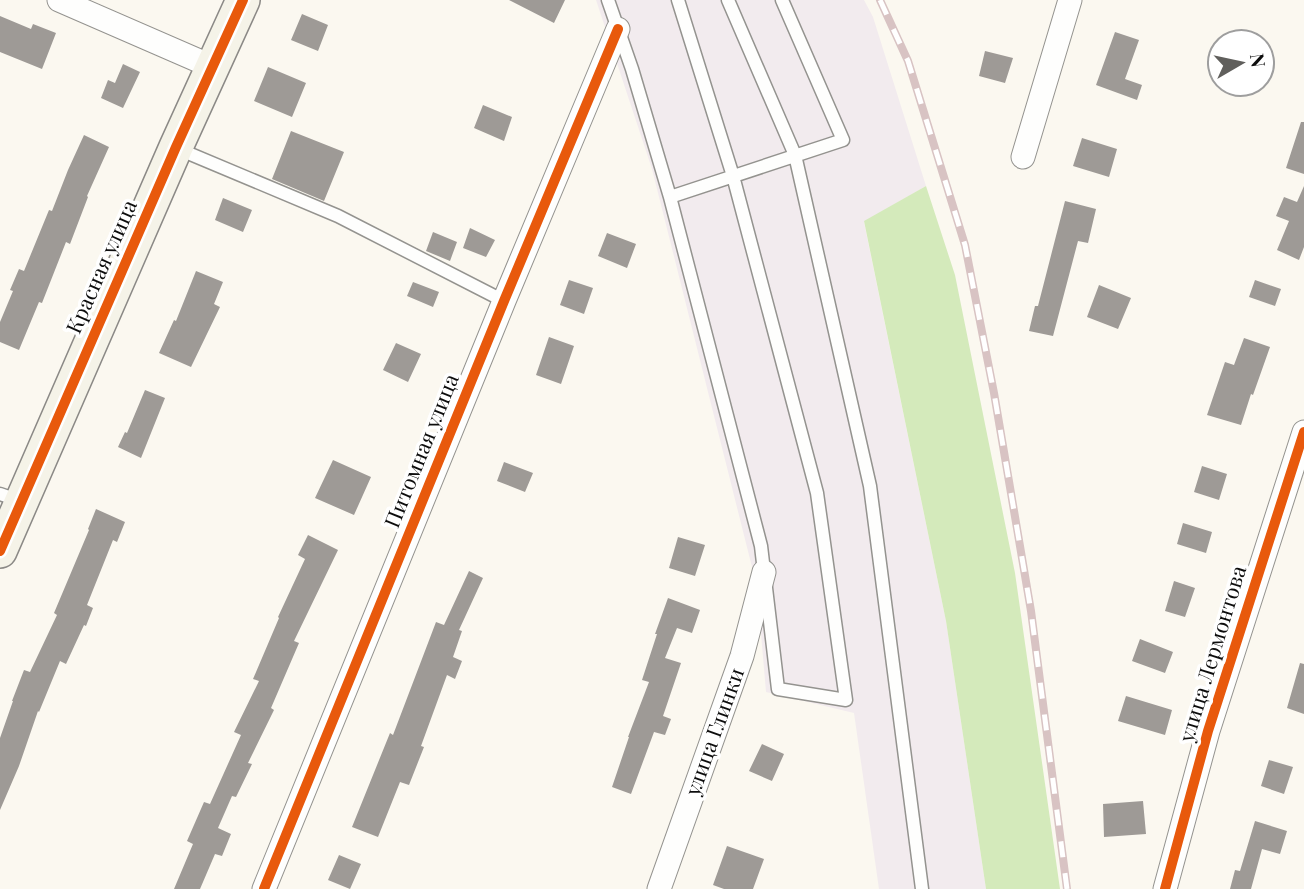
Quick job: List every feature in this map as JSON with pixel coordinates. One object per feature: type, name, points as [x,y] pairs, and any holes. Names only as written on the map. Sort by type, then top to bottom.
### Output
[{"type":"street","points":[[58,0],[213,67]]},
{"type":"street","name":"Красная улица","points":[[0,551],[10,498],[243,0]]},
{"type":"street","points":[[1023,157],[1070,0]]},
{"type":"street","name":"Питомная улица","points":[[264,889],[618,29]]},
{"type":"street","name":"улица Лермонтова","points":[[1165,889],[1208,731],[1304,432]]},
{"type":"street","name":"улица Глинки","points":[[659,889],[742,656],[764,572]]},
{"type":"lane","points":[[608,0],[632,69],[670,197],[761,546],[778,689],[845,700],[817,493],[733,176],[678,0]]},
{"type":"lane","points":[[728,0],[795,155],[870,486],[922,889]]},
{"type":"lane","points":[[670,197],[842,140],[782,0]]},
{"type":"lane","points":[[176,147],[338,216],[504,301]]},
{"type":"shaded area","points":[[596,0],[864,0],[873,17],[926,186],[864,222],[946,621],[986,889],[879,889],[854,713],[766,692],[757,587],[652,169]]},
{"type":"green space","points":[[926,186],[955,275],[1015,573],[1060,889],[986,889],[946,621],[864,221]]},
{"type":"building","points":[[509,0],[565,0],[554,23]]},
{"type":"building","points":[[302,14],[328,25],[318,51],[291,40]]},
{"type":"building","points":[[0,16],[31,29],[33,24],[56,33],[42,69],[0,52]]},
{"type":"building","points":[[1115,32],[1139,40],[1125,79],[1142,85],[1137,100],[1096,85]]},
{"type":"building","points":[[985,51],[1013,58],[1005,83],[979,76]]},
{"type":"building","points":[[123,64],[140,72],[123,108],[101,98],[108,80],[115,83]]},
{"type":"building","points":[[268,67],[306,83],[292,117],[254,101]]},
{"type":"building","points":[[483,105],[512,117],[504,141],[474,128]]},
{"type":"building","points":[[1301,122],[1304,122],[1304,174],[1286,168]]},
{"type":"building","points":[[291,131],[344,152],[324,201],[272,179]]},
{"type":"building","points":[[84,135],[109,147],[87,196],[70,244],[66,242],[42,303],[39,302],[19,350],[0,342],[0,322],[19,269],[24,271]]},
{"type":"building","points":[[1082,138],[1117,149],[1109,177],[1073,166]]},
{"type":"building","points":[[1304,186],[1304,247],[1299,260],[1277,250],[1289,221],[1276,216],[1284,197],[1297,202]]},
{"type":"building","points":[[223,198],[252,210],[243,232],[215,220]]},
{"type":"building","points":[[1065,201],[1096,209],[1088,243],[1078,241],[1053,336],[1029,331]]},
{"type":"building","points":[[470,228],[495,240],[486,257],[463,248]]},
{"type":"building","points":[[433,232],[457,242],[450,261],[426,251]]},
{"type":"building","points":[[607,233],[636,244],[627,268],[598,256]]},
{"type":"building","points":[[196,271],[223,282],[214,304],[220,307],[191,367],[159,353],[174,320],[176,321]]},
{"type":"building","points":[[569,280],[593,288],[584,314],[560,305]]},
{"type":"building","points":[[1255,280],[1281,289],[1275,306],[1249,297]]},
{"type":"building","points":[[413,282],[439,292],[433,307],[407,296]]},
{"type":"building","points":[[1099,285],[1131,298],[1118,329],[1087,317]]},
{"type":"building","points":[[549,337],[574,346],[561,384],[536,375]]},
{"type":"building","points":[[1244,338],[1270,347],[1241,425],[1207,415],[1225,362],[1234,365]]},
{"type":"building","points":[[396,343],[421,354],[408,382],[383,370]]},
{"type":"building","points":[[145,390],[165,398],[141,458],[118,447],[125,432],[127,433]]},
{"type":"building","points":[[333,460],[371,477],[354,515],[315,498]]},
{"type":"building","points":[[504,462],[533,473],[525,492],[497,481]]},
{"type":"building","points":[[1202,466],[1227,474],[1219,500],[1194,492]]},
{"type":"building","points":[[96,509],[125,522],[117,542],[113,540],[87,605],[93,608],[86,626],[84,625],[66,664],[60,661],[0,810],[0,738],[24,670],[30,672],[57,615],[54,613]]},
{"type":"building","points":[[1183,523],[1212,532],[1206,553],[1177,544]]},
{"type":"building","points":[[308,535],[338,550],[294,641],[299,643],[271,708],[274,710],[248,763],[252,764],[236,797],[232,796],[218,828],[231,834],[222,856],[215,854],[200,889],[174,889],[193,844],[187,841],[204,802],[210,804],[241,735],[234,732],[259,681],[253,679],[305,559],[298,555]]},
{"type":"building","points":[[678,537],[705,545],[695,576],[669,568]]},
{"type":"building","points":[[469,571],[483,578],[459,630],[462,631],[453,657],[462,661],[455,679],[447,675],[409,785],[400,782],[378,837],[352,827],[390,733],[393,735],[436,622],[444,625]]},
{"type":"building","points":[[1174,581],[1195,588],[1185,617],[1165,611]]},
{"type":"building","points":[[668,598],[700,610],[692,633],[677,628],[665,658],[681,663],[663,716],[671,719],[665,735],[654,732],[631,794],[612,787],[649,682],[642,680]]},
{"type":"building","points":[[1140,639],[1173,652],[1165,673],[1132,661]]},
{"type":"building","points":[[1300,663],[1304,664],[1304,714],[1287,708]]},
{"type":"building","points":[[1126,696],[1172,710],[1165,735],[1118,721]]},
{"type":"building","points":[[762,744],[784,754],[772,781],[749,771]]},
{"type":"building","points":[[1269,760],[1293,767],[1284,794],[1261,786]]},
{"type":"building","points":[[1143,801],[1146,834],[1104,837],[1103,804]]},
{"type":"building","points":[[1255,821],[1287,831],[1280,854],[1262,849],[1251,889],[1230,889],[1235,870],[1240,871]]},
{"type":"building","points":[[727,846],[764,859],[753,889],[724,889],[713,885]]},
{"type":"building","points":[[339,855],[361,864],[350,889],[328,880]]},
{"type":"railway","points":[[880,0],[908,61],[965,245],[994,393],[1031,611],[1067,889]]},
{"type":"cycle path","points":[[0,551],[243,0]]},
{"type":"cycle path","points":[[264,889],[618,29]]},
{"type":"cycle path","points":[[1165,889],[1208,731],[1304,432]]}]
